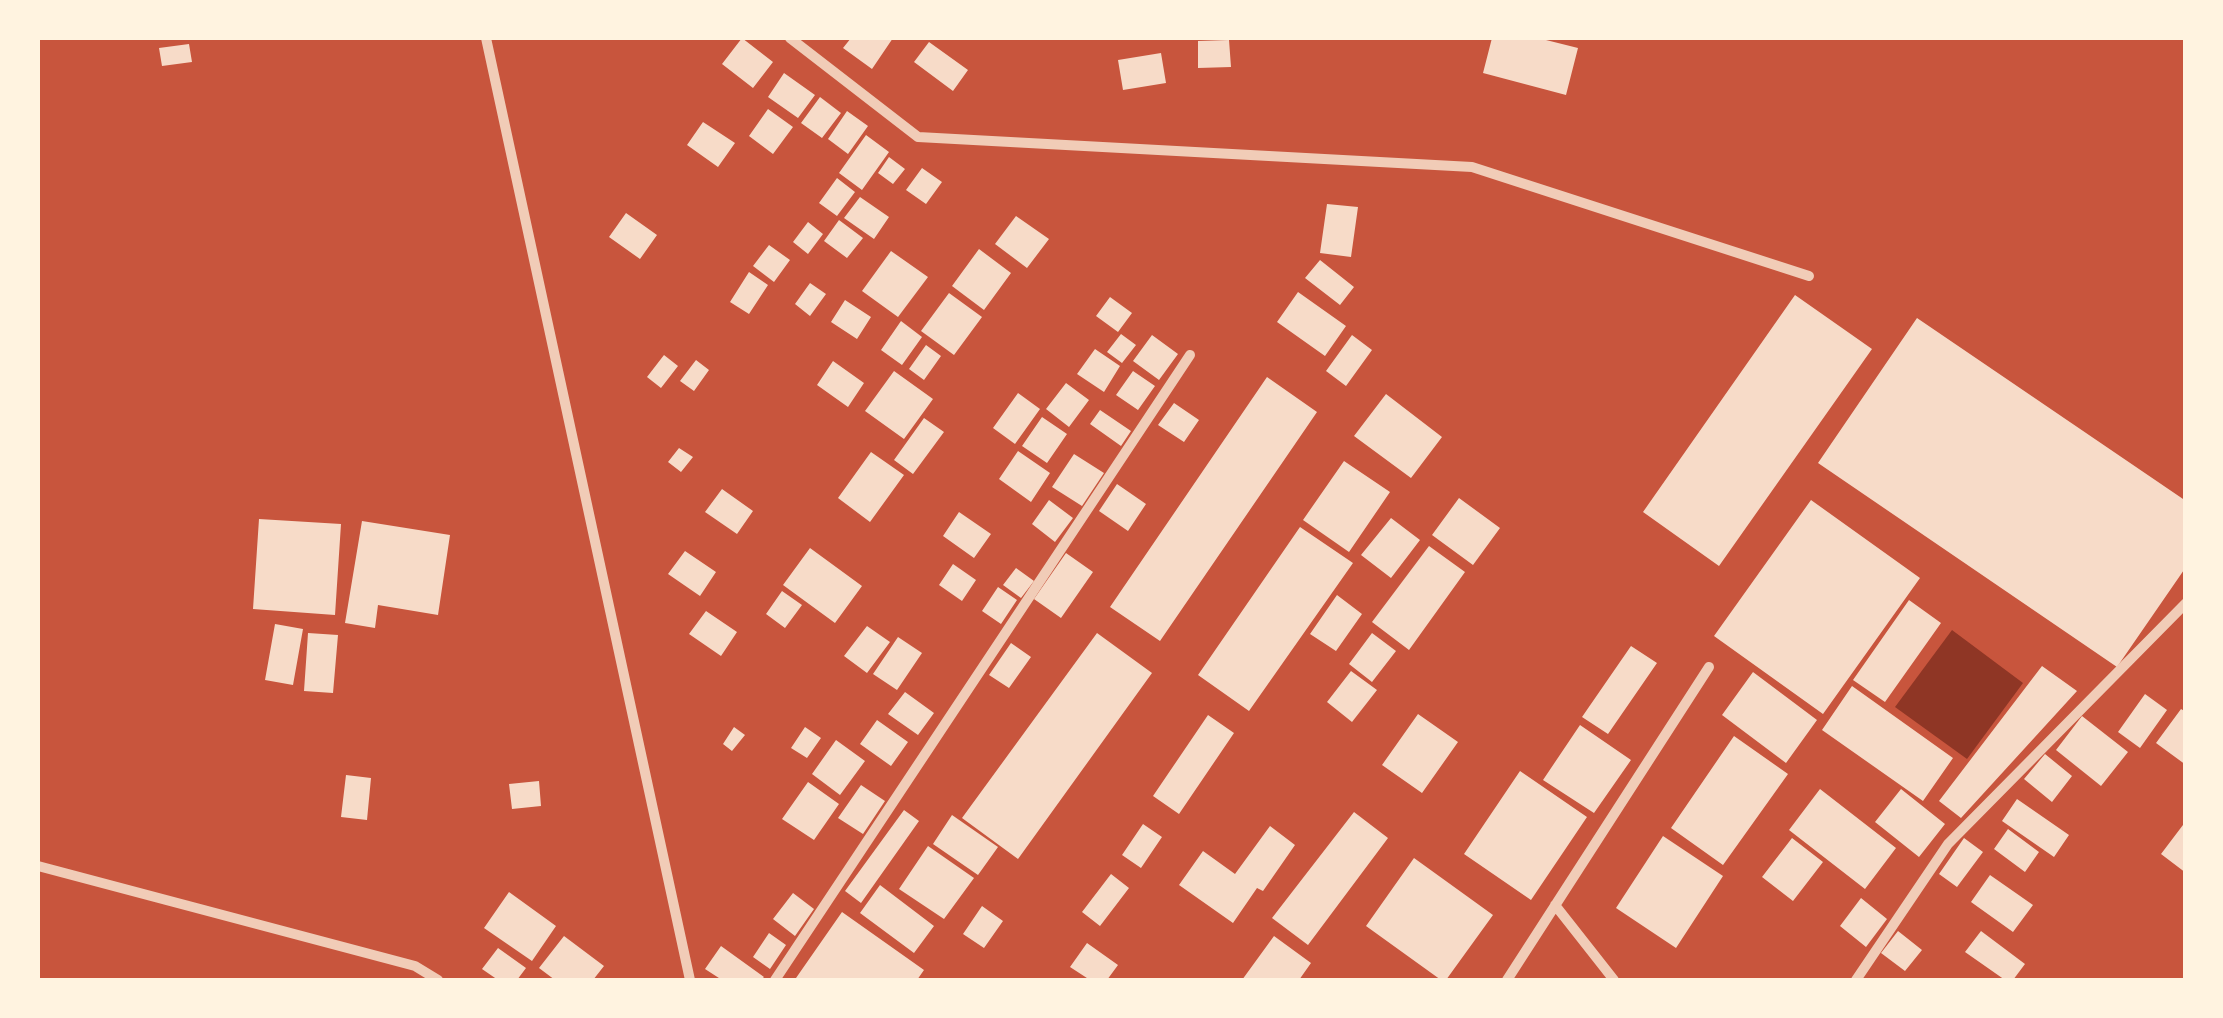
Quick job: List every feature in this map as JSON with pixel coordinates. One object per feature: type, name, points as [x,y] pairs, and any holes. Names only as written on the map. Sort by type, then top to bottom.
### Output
[{"type":"street","points":[[486,38],[690,980]]},
{"type":"street","points":[[790,38],[918,138],[1472,167],[1809,276]]},
{"type":"street","points":[[775,980],[1190,355]]},
{"type":"street","points":[[1856,980],[1948,844],[2186,604]]},
{"type":"street","points":[[1507,980],[1710,666]]},
{"type":"street","points":[[38,866],[415,966],[438,980]]},
{"type":"street","points":[[1556,905],[1614,980]]},
{"type":"shaded area","points":[[1952,630],[2023,683],[1967,759],[1895,707]]},
{"type":"building","points":[[742,38],[773,62],[753,88],[722,64]]},
{"type":"building","points":[[851,38],[893,38],[872,69],[843,48]]},
{"type":"building","points":[[1492,38],[1538,38],[1578,48],[1566,95],[1483,73]]},
{"type":"building","points":[[1229,40],[1231,67],[1198,68],[1198,41]]},
{"type":"building","points":[[929,42],[968,70],[953,91],[914,62]]},
{"type":"building","points":[[189,44],[192,62],[162,66],[159,48]]},
{"type":"building","points":[[1161,53],[1166,83],[1123,90],[1118,60]]},
{"type":"building","points":[[784,73],[815,95],[798,118],[768,97]]},
{"type":"building","points":[[820,97],[841,113],[822,138],[801,123]]},
{"type":"building","points":[[768,109],[793,127],[773,154],[749,136]]},
{"type":"building","points":[[847,111],[868,126],[848,154],[828,139]]},
{"type":"building","points":[[703,122],[735,143],[718,167],[687,145]]},
{"type":"building","points":[[866,135],[889,152],[862,190],[839,173]]},
{"type":"building","points":[[889,157],[905,169],[893,184],[878,173]]},
{"type":"building","points":[[922,168],[942,182],[926,204],[906,190]]},
{"type":"building","points":[[837,178],[855,192],[837,216],[819,203]]},
{"type":"building","points":[[860,197],[889,217],[874,239],[844,218]]},
{"type":"building","points":[[1327,204],[1358,207],[1351,257],[1320,253]]},
{"type":"building","points":[[626,213],[657,235],[640,259],[609,237]]},
{"type":"building","points":[[1016,216],[1049,239],[1027,268],[995,244]]},
{"type":"building","points":[[839,220],[863,238],[847,258],[824,241]]},
{"type":"building","points":[[808,222],[823,234],[808,254],[793,242]]},
{"type":"building","points":[[769,245],[790,260],[774,282],[753,266]]},
{"type":"building","points":[[979,249],[1011,273],[984,310],[952,286]]},
{"type":"building","points":[[891,251],[928,277],[898,317],[862,291]]},
{"type":"building","points":[[1320,260],[1354,287],[1340,305],[1305,278]]},
{"type":"building","points":[[749,272],[768,285],[749,314],[730,302]]},
{"type":"building","points":[[810,283],[826,294],[810,316],[795,304]]},
{"type":"building","points":[[1298,292],[1346,326],[1325,356],[1277,322]]},
{"type":"building","points":[[949,293],[982,317],[954,355],[921,331]]},
{"type":"building","points":[[1795,295],[1872,349],[1719,566],[1643,512]]},
{"type":"building","points":[[1110,297],[1132,313],[1118,332],[1096,316]]},
{"type":"building","points":[[845,300],[871,317],[857,339],[831,322]]},
{"type":"building","points":[[1917,318],[2186,501],[2186,567],[2117,667],[1818,463]]},
{"type":"building","points":[[901,321],[922,337],[902,365],[881,350]]},
{"type":"building","points":[[1121,334],[1136,345],[1122,363],[1107,352]]},
{"type":"building","points":[[1152,335],[1178,354],[1159,380],[1133,361]]},
{"type":"building","points":[[1352,335],[1372,350],[1346,386],[1326,371]]},
{"type":"building","points":[[926,345],[941,356],[924,380],[909,369]]},
{"type":"building","points":[[1095,349],[1120,366],[1104,392],[1077,374]]},
{"type":"building","points":[[664,355],[678,366],[661,388],[647,377]]},
{"type":"building","points":[[696,360],[709,370],[694,391],[680,381]]},
{"type":"building","points":[[833,361],[864,383],[848,407],[817,385]]},
{"type":"building","points":[[894,371],[933,399],[904,439],[865,411]]},
{"type":"building","points":[[1133,371],[1155,386],[1138,410],[1116,395]]},
{"type":"building","points":[[1267,377],[1317,412],[1160,641],[1110,607]]},
{"type":"building","points":[[1066,383],[1089,400],[1069,427],[1046,409]]},
{"type":"building","points":[[1018,393],[1040,409],[1015,444],[993,428]]},
{"type":"building","points":[[1386,394],[1442,437],[1411,478],[1354,436]]},
{"type":"building","points":[[1174,403],[1199,420],[1184,442],[1158,425]]},
{"type":"building","points":[[1100,410],[1131,431],[1121,446],[1090,424]]},
{"type":"building","points":[[1042,417],[1067,434],[1047,463],[1022,446]]},
{"type":"building","points":[[924,418],[944,432],[913,474],[894,460]]},
{"type":"building","points":[[679,448],[693,457],[681,472],[668,462]]},
{"type":"building","points":[[1018,451],[1050,473],[1031,502],[999,479]]},
{"type":"building","points":[[871,452],[904,475],[870,522],[838,498]]},
{"type":"building","points":[[1074,454],[1104,473],[1082,506],[1052,487]]},
{"type":"building","points":[[1344,461],[1390,492],[1349,552],[1303,520]]},
{"type":"building","points":[[1117,484],[1146,504],[1128,531],[1099,511]]},
{"type":"building","points":[[722,489],[753,511],[737,534],[705,512]]},
{"type":"building","points":[[1459,498],[1500,528],[1473,565],[1432,535]]},
{"type":"building","points":[[1049,500],[1073,518],[1055,542],[1032,524]]},
{"type":"building","points":[[1811,500],[1920,578],[1823,714],[1714,636]]},
{"type":"building","points":[[959,512],[991,534],[974,558],[943,536]]},
{"type":"building","points":[[1391,518],[1420,540],[1391,578],[1361,555]]},
{"type":"building","points":[[259,519],[341,524],[335,615],[253,609]]},
{"type":"building","points":[[362,521],[450,535],[438,615],[378,605],[375,628],[345,623]]},
{"type":"building","points":[[1300,527],[1353,563],[1249,711],[1198,675]]},
{"type":"building","points":[[1429,546],[1465,572],[1409,650],[1372,622]]},
{"type":"building","points":[[810,548],[862,586],[835,623],[783,585]]},
{"type":"building","points":[[685,551],[716,572],[700,596],[668,574]]},
{"type":"building","points":[[1066,553],[1093,572],[1061,618],[1034,599]]},
{"type":"building","points":[[953,564],[976,580],[962,601],[939,585]]},
{"type":"building","points":[[1016,568],[1034,581],[1021,598],[1003,585]]},
{"type":"building","points":[[998,587],[1017,600],[1001,624],[982,611]]},
{"type":"building","points":[[782,591],[802,605],[785,628],[766,614]]},
{"type":"building","points":[[1337,595],[1362,614],[1336,651],[1310,634]]},
{"type":"building","points":[[1909,600],[1941,623],[1885,702],[1853,680]]},
{"type":"building","points":[[706,611],[737,632],[721,656],[689,634]]},
{"type":"building","points":[[275,624],[303,629],[293,685],[265,680]]},
{"type":"building","points":[[867,626],[890,642],[867,673],[844,656]]},
{"type":"building","points":[[308,633],[338,635],[333,693],[304,691]]},
{"type":"building","points":[[1097,633],[1152,673],[1018,859],[962,818]]},
{"type":"building","points":[[1372,633],[1396,651],[1372,682],[1349,664]]},
{"type":"building","points":[[898,637],[922,653],[897,690],[873,674]]},
{"type":"building","points":[[1011,643],[1031,657],[1009,688],[989,675]]},
{"type":"building","points":[[1631,646],[1657,663],[1608,734],[1582,717]]},
{"type":"building","points":[[2042,666],[2077,691],[1961,818],[1939,801]]},
{"type":"building","points":[[1351,671],[1377,690],[1352,722],[1327,702]]},
{"type":"building","points":[[1753,672],[1817,720],[1786,763],[1722,715]]},
{"type":"building","points":[[1852,686],[1953,758],[1923,801],[1822,730]]},
{"type":"building","points":[[905,692],[934,713],[918,735],[888,714]]},
{"type":"building","points":[[2145,694],[2167,710],[2140,748],[2118,732]]},
{"type":"building","points":[[2181,709],[2186,712],[2186,765],[2156,743]]},
{"type":"building","points":[[1418,714],[1458,742],[1422,793],[1382,765]]},
{"type":"building","points":[[1208,715],[1234,733],[1179,814],[1153,796]]},
{"type":"building","points":[[2082,716],[2128,752],[2101,786],[2056,750]]},
{"type":"building","points":[[877,720],[908,742],[891,766],[860,744]]},
{"type":"building","points":[[1580,725],[1631,760],[1594,813],[1543,780]]},
{"type":"building","points":[[734,727],[745,735],[732,751],[723,744]]},
{"type":"building","points":[[805,727],[821,738],[807,758],[791,748]]},
{"type":"building","points":[[1734,736],[1788,774],[1723,865],[1671,828]]},
{"type":"building","points":[[836,740],[865,761],[840,795],[812,774]]},
{"type":"building","points":[[2045,754],[2072,776],[2052,802],[2024,779]]},
{"type":"building","points":[[1520,771],[1587,817],[1531,900],[1464,854]]},
{"type":"building","points":[[346,775],[371,778],[367,820],[341,817]]},
{"type":"building","points":[[539,781],[541,806],[512,809],[509,784]]},
{"type":"building","points":[[808,782],[839,804],[814,840],[782,819]]},
{"type":"building","points":[[861,785],[885,801],[863,834],[838,818]]},
{"type":"building","points":[[1820,789],[1896,848],[1865,889],[1789,830]]},
{"type":"building","points":[[1901,789],[1945,824],[1919,857],[1875,822]]},
{"type":"building","points":[[2017,799],[2069,835],[2054,857],[2002,821]]},
{"type":"building","points":[[904,810],[919,821],[861,903],[845,891]]},
{"type":"building","points":[[1354,812],[1388,838],[1308,945],[1272,918]]},
{"type":"building","points":[[952,815],[998,847],[978,875],[933,844]]},
{"type":"building","points":[[2186,821],[2186,873],[2161,854]]},
{"type":"building","points":[[1143,824],[1162,837],[1141,868],[1122,855]]},
{"type":"building","points":[[1270,826],[1295,845],[1263,891],[1257,888],[1233,923],[1179,885],[1203,851],[1235,874]]},
{"type":"building","points":[[2008,829],[2039,852],[2025,872],[1994,849]]},
{"type":"building","points":[[1663,836],[1723,876],[1676,948],[1616,908]]},
{"type":"building","points":[[1792,838],[1823,862],[1793,901],[1762,877]]},
{"type":"building","points":[[1964,838],[1983,852],[1957,887],[1939,874]]},
{"type":"building","points":[[928,846],[974,878],[944,919],[899,889]]},
{"type":"building","points":[[1414,858],[1493,915],[1446,980],[1366,926]]},
{"type":"building","points":[[1111,874],[1129,888],[1100,926],[1082,912]]},
{"type":"building","points":[[1990,875],[2033,905],[2013,932],[1971,902]]},
{"type":"building","points":[[880,885],[934,926],[914,953],[860,913]]},
{"type":"building","points":[[509,892],[556,926],[532,961],[484,928]]},
{"type":"building","points":[[793,893],[814,909],[795,936],[773,919]]},
{"type":"building","points":[[1861,898],[1887,919],[1866,947],[1840,926]]},
{"type":"building","points":[[982,906],[1003,921],[984,948],[963,934]]},
{"type":"building","points":[[842,912],[924,970],[917,980],[796,978]]},
{"type":"building","points":[[1898,931],[1922,950],[1905,971],[1881,953]]},
{"type":"building","points":[[1981,931],[2025,964],[2013,980],[2005,980],[1965,952]]},
{"type":"building","points":[[769,933],[786,945],[770,969],[753,957]]},
{"type":"building","points":[[564,936],[604,966],[593,980],[555,980],[539,968]]},
{"type":"building","points":[[1274,936],[1311,963],[1299,980],[1242,980]]},
{"type":"building","points":[[1087,943],[1118,965],[1107,980],[1090,980],[1070,967]]},
{"type":"building","points":[[721,946],[764,977],[722,980],[705,969]]},
{"type":"building","points":[[498,948],[526,968],[517,980],[498,980],[482,969]]}]
